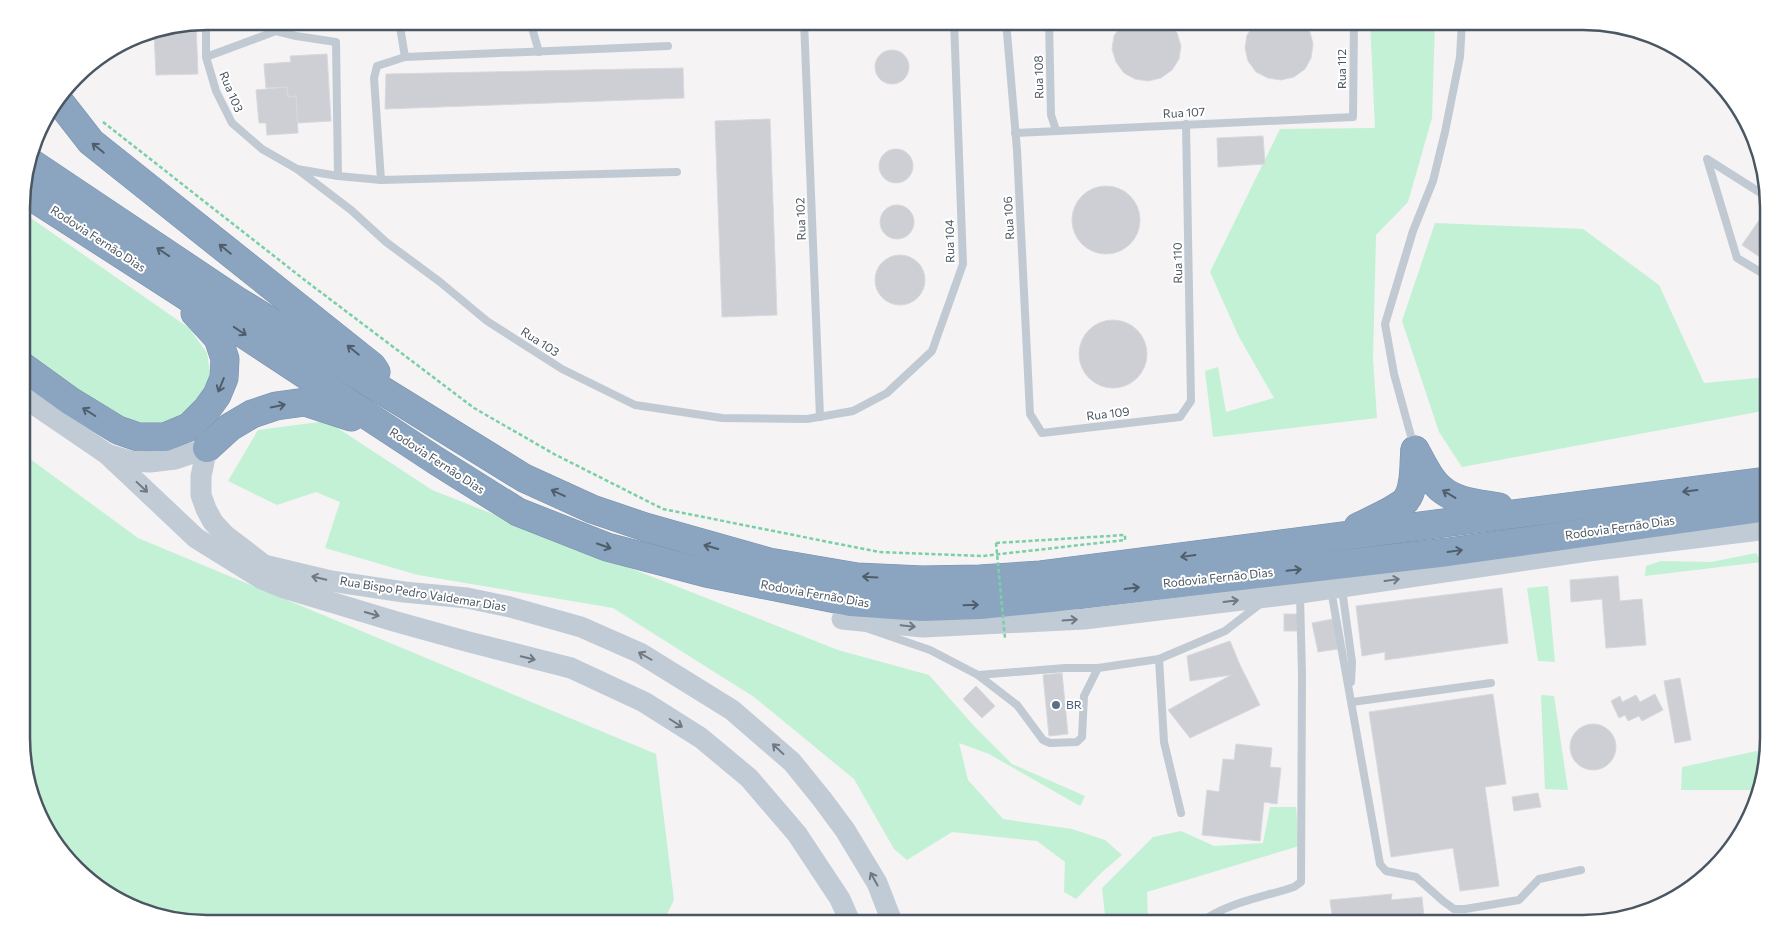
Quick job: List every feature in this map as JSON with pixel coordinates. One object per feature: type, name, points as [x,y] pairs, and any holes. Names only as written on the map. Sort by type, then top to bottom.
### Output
[{"type":"highway","points":[[62,105],[91,142],[372,366],[396,399]]},
{"type":"highway","name":"Rodovia Fernão Dias","points":[[35,165],[236,300],[524,478],[592,510],[769,562],[857,576],[922,580],[1042,575],[1760,482]]},
{"type":"highway","name":"Rodovia Fernão Dias","points":[[30,195],[392,433],[518,512],[607,547],[706,573],[851,602],[922,607],[980,605],[1050,598],[1448,552],[1760,508]]},
{"type":"highway","points":[[30,372],[69,400],[118,430],[138,437],[166,437],[189,427],[207,409],[217,395],[224,378],[225,359],[218,338],[197,316],[183,294]]},
{"type":"highway","points":[[207,448],[230,427],[252,414],[276,406],[305,402],[333,410],[392,433]]},
{"type":"highway","points":[[1415,450],[1435,483],[1449,495],[1467,502],[1530,512]]},
{"type":"highway","points":[[1340,535],[1386,513],[1406,500],[1412,484],[1415,450]]},
{"type":"highway","points":[[1738,485],[1760,478]]},
{"type":"highway","points":[[706,573],[786,606],[842,619]]},
{"type":"main road","points":[[30,402],[106,454],[130,461],[150,462],[175,459],[207,448]]},
{"type":"main road","name":"Rua Bispo Pedro Valdemar Dias","points":[[207,448],[201,476],[201,494],[206,509],[213,522],[225,535],[264,565],[331,581],[404,592],[467,598],[510,607],[581,627],[640,652],[732,710],[792,762],[822,799],[845,830],[877,883],[889,915]]},
{"type":"main road","name":"Rua Bispo Pedro Valdemar Dias","points":[[106,454],[196,538],[262,579],[284,588],[415,627],[571,668],[644,702],[701,738],[749,778],[797,834],[840,899],[847,915]]},
{"type":"main road","name":"Rodovia Fernão Dias","points":[[842,619],[923,627],[1084,619],[1270,597],[1588,551],[1760,530]]},
{"type":"lane","name":"Rua 103","points":[[206,30],[206,57],[216,91],[232,123],[262,149],[297,169],[351,210],[386,242],[440,282],[487,321],[562,369],[635,405],[722,418],[807,419],[820,417]]},
{"type":"lane","points":[[400,30],[405,57]]},
{"type":"lane","points":[[533,30],[539,52]]},
{"type":"lane","name":"Rua 102","points":[[804,30],[820,417]]},
{"type":"lane","name":"Rua 104","points":[[820,417],[853,412],[887,393],[932,351],[962,264],[954,30]]},
{"type":"lane","name":"Rua 106","points":[[1007,30],[1016,133],[1030,414]]},
{"type":"lane","name":"Rua 108","points":[[1049,30],[1051,115],[1056,130]]},
{"type":"lane","name":"Rua 112","points":[[1353,117],[1354,30]]},
{"type":"lane","points":[[1415,450],[1394,374],[1385,324],[1413,231],[1433,181],[1460,57],[1462,30]]},
{"type":"lane","points":[[206,57],[276,31],[336,42],[338,176]]},
{"type":"lane","points":[[380,180],[374,78],[377,66],[405,57],[668,46]]},
{"type":"lane","name":"Rua 107","points":[[1016,133],[1353,117]]},
{"type":"lane","name":"Rua 110","points":[[1186,124],[1191,401]]},
{"type":"lane","points":[[1759,192],[1708,159],[1737,258],[1760,271]]},
{"type":"lane","name":"Rua 103","points":[[297,169],[338,176],[380,180],[677,172]]},
{"type":"lane","name":"Rua 109","points":[[1030,414],[1042,432],[1180,416],[1191,401]]},
{"type":"lane","points":[[1336,588],[1350,693],[1380,864],[1386,871],[1416,877],[1443,902],[1454,909],[1465,909],[1519,900],[1539,879],[1581,870]]},
{"type":"lane","points":[[1213,915],[1226,908],[1294,887],[1302,882],[1300,593]]},
{"type":"lane","points":[[978,675],[1065,668],[1098,668],[1159,659],[1225,631],[1270,597]]},
{"type":"lane","points":[[842,619],[887,637],[930,650],[978,675],[1017,705],[1043,740],[1050,743],[1077,742],[1082,738],[1084,696],[1098,668]]},
{"type":"lane","points":[[1159,659],[1164,742],[1181,813]]},
{"type":"lane","points":[[1352,702],[1491,683]]},
{"type":"path","points":[[100,119],[302,278],[474,408],[554,454],[663,509],[879,552],[983,556],[1126,540]]},
{"type":"path","points":[[1005,638],[996,543],[1125,535]]},
{"type":"green space","points":[[1370,30],[1435,30],[1432,118],[1408,202],[1376,235],[1373,359],[1377,418],[1213,437],[1205,371],[1218,367],[1226,412],[1274,398],[1239,337],[1210,272],[1280,129],[1375,128]]},
{"type":"green space","points":[[30,218],[189,328],[207,353],[210,373],[205,396],[171,428],[128,429],[30,363]]},
{"type":"green space","points":[[1435,223],[1583,229],[1659,285],[1704,383],[1760,378],[1760,411],[1462,467],[1439,432],[1402,321]]},
{"type":"green space","points":[[327,421],[432,490],[838,650],[929,675],[974,726],[1012,764],[1085,796],[1080,806],[989,754],[959,743],[968,780],[1003,819],[1072,829],[1105,840],[1122,855],[1102,872],[1076,899],[1064,892],[1065,862],[1037,841],[952,832],[907,860],[894,849],[854,779],[754,697],[613,608],[418,575],[325,548],[340,502],[316,492],[277,505],[228,481],[258,430]]},
{"type":"green space","points":[[30,459],[138,538],[656,754],[674,900],[666,915],[195,915],[172,912],[150,906],[129,897],[109,885],[90,871],[74,855],[60,836],[43,806],[33,773],[30,750]]},
{"type":"green space","points":[[1756,553],[1760,559],[1760,562],[1645,576],[1646,566],[1661,561],[1711,562]]},
{"type":"green space","points":[[1548,586],[1555,662],[1538,661],[1527,588]]},
{"type":"green space","points":[[1541,695],[1554,696],[1568,790],[1545,789]]},
{"type":"green space","points":[[1760,750],[1752,790],[1681,790],[1682,767]]},
{"type":"green space","points":[[1270,807],[1296,807],[1299,846],[1147,892],[1148,915],[1105,915],[1102,888],[1153,837],[1181,831],[1214,846],[1263,843]]},
{"type":"building","points":[[196,30],[198,74],[156,75],[154,38],[172,33]]},
{"type":"building","points":[[1118,30],[1175,30],[1181,46],[1179,59],[1172,70],[1161,78],[1148,81],[1135,79],[1124,73],[1116,62],[1112,49],[1114,36]]},
{"type":"building","points":[[1251,30],[1309,30],[1313,44],[1311,58],[1305,69],[1294,77],[1281,80],[1268,78],[1256,72],[1248,61],[1245,48],[1247,35]]},
{"type":"building","points":[[892,50],[899,51],[904,55],[908,60],[908,74],[904,79],[899,83],[892,84],[885,83],[880,79],[876,74],[875,67],[876,60],[880,55],[885,51]]},
{"type":"building","points":[[327,54],[331,121],[297,123],[296,96],[288,97],[287,87],[266,88],[264,64],[291,62],[290,56]]},
{"type":"building","points":[[683,68],[684,98],[385,109],[386,74]]},
{"type":"building","points":[[287,87],[288,97],[296,96],[298,133],[267,135],[266,123],[259,123],[256,90]]},
{"type":"building","points":[[770,119],[777,315],[722,317],[715,121]]},
{"type":"building","points":[[1263,136],[1265,164],[1218,167],[1217,138]]},
{"type":"building","points":[[896,149],[903,150],[908,154],[912,159],[912,173],[908,178],[903,182],[896,183],[889,182],[884,178],[880,173],[879,166],[880,159],[884,154],[889,150]]},
{"type":"building","points":[[1106,186],[1119,189],[1130,196],[1137,207],[1140,220],[1137,233],[1130,244],[1119,251],[1106,254],[1093,251],[1082,244],[1075,233],[1072,220],[1075,207],[1082,196],[1093,189]]},
{"type":"building","points":[[897,205],[904,206],[909,210],[913,215],[913,229],[909,234],[904,238],[897,239],[890,238],[885,234],[881,229],[880,222],[881,215],[885,210],[890,206]]},
{"type":"building","points":[[1760,219],[1760,257],[1742,245]]},
{"type":"building","points":[[895,255],[905,255],[918,262],[925,275],[925,285],[918,298],[905,305],[895,305],[886,301],[879,294],[875,285],[875,275],[879,266],[886,259]]},
{"type":"building","points":[[1113,320],[1126,323],[1137,330],[1144,341],[1147,354],[1144,367],[1137,378],[1126,385],[1113,388],[1100,385],[1089,378],[1082,367],[1079,354],[1082,341],[1089,330],[1100,323]]},
{"type":"building","points":[[1618,576],[1620,601],[1642,599],[1646,645],[1606,648],[1602,599],[1571,602],[1570,580]]},
{"type":"building","points":[[1502,588],[1508,643],[1385,660],[1385,652],[1362,656],[1356,606]]},
{"type":"building","points":[[1284,614],[1299,614],[1299,631],[1284,631]]},
{"type":"building","points":[[1333,619],[1338,649],[1318,652],[1312,623]]},
{"type":"building","points":[[1230,641],[1260,705],[1190,738],[1168,710],[1231,675],[1190,681],[1187,656]]},
{"type":"building","name":"BR","points":[[1062,673],[1068,734],[1049,736],[1043,675]]},
{"type":"building","points":[[1680,678],[1691,740],[1675,743],[1664,681]]},
{"type":"building","points":[[976,686],[995,706],[982,718],[963,699]]},
{"type":"building","points":[[1493,694],[1506,784],[1485,787],[1499,886],[1460,891],[1453,848],[1391,857],[1369,712]]},
{"type":"building","points":[[1655,694],[1663,710],[1642,721],[1639,716],[1628,721],[1625,715],[1619,718],[1611,701],[1620,696],[1622,702],[1636,695],[1640,702]]},
{"type":"building","points":[[1598,724],[1610,730],[1615,738],[1615,756],[1610,764],[1602,769],[1588,770],[1576,764],[1571,756],[1570,742],[1576,730],[1584,725]]},
{"type":"building","points":[[1236,744],[1272,748],[1270,767],[1281,768],[1277,804],[1264,802],[1260,841],[1202,835],[1207,790],[1219,792],[1223,759],[1234,760]]},
{"type":"building","points":[[1538,793],[1541,807],[1514,811],[1512,797]]},
{"type":"building","points":[[1392,894],[1391,900],[1422,897],[1424,915],[1332,915],[1330,900]]},
{"type":"place","name":"BR","points":[[1056,705]]}]
